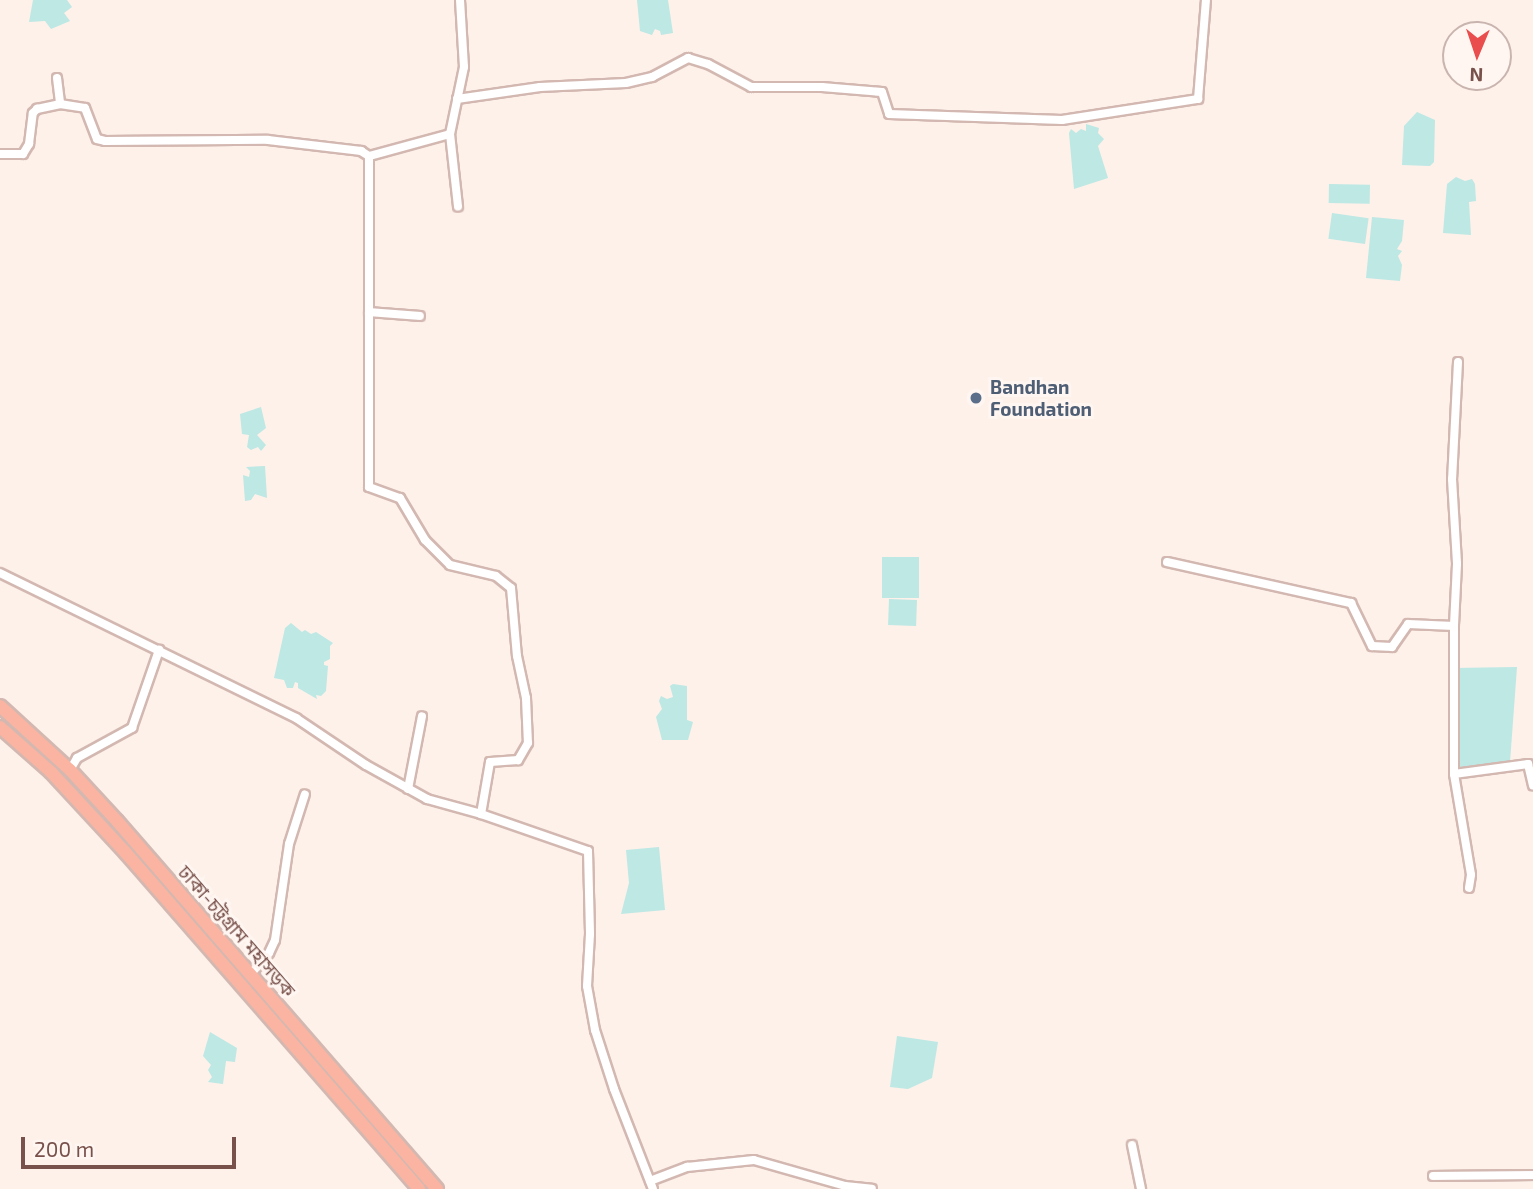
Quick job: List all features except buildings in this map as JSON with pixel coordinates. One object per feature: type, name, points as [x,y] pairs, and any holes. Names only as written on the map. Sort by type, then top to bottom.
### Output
[{"type":"highway","name":"ঢাকা-চট্টগ্রাম মহাসড়ক","points":[[0,705],[70,770],[437,1189]]},
{"type":"highway","name":"ঢাকা-চট্টগ্রাম মহাসড়ক","points":[[0,727],[51,772],[126,853],[419,1189]]},
{"type":"street","points":[[458,207],[450,134],[464,67],[460,0]]},
{"type":"street","points":[[457,99],[540,87],[626,83],[652,76],[688,58],[708,64],[751,87],[822,87],[882,92],[889,114],[1062,120],[1198,99],[1206,0]]},
{"type":"street","points":[[57,78],[60,104]]},
{"type":"street","points":[[0,154],[23,154],[29,144],[33,113],[37,108],[60,104],[85,108],[97,139],[105,141],[268,140],[361,151],[369,156],[450,134]]},
{"type":"street","points":[[369,156],[369,486],[400,498],[425,540],[450,565],[496,576],[511,588],[517,656],[526,698],[528,743],[518,760],[490,762],[481,814]]},
{"type":"street","points":[[369,312],[420,316]]},
{"type":"street","points":[[1458,362],[1452,479],[1457,564],[1454,626],[1454,774],[1471,875],[1469,888]]},
{"type":"street","points":[[1167,562],[1352,603],[1372,646],[1392,647],[1408,624],[1454,626]]},
{"type":"street","points":[[0,573],[296,718],[427,799],[481,814],[588,851],[587,986],[595,1030],[623,1114],[652,1185],[687,1167],[754,1160],[845,1186],[872,1189]]},
{"type":"street","points":[[70,770],[77,758],[132,728],[159,650]]},
{"type":"street","points":[[408,789],[422,716]]},
{"type":"street","points":[[1454,774],[1530,764],[1533,785]]},
{"type":"street","points":[[250,975],[270,953],[275,940],[289,844],[305,794]]},
{"type":"street","points":[[1132,1145],[1141,1189]]},
{"type":"street","points":[[1433,1176],[1533,1175]]},
{"type":"water","points":[[33,0],[67,0],[72,7],[64,13],[70,21],[51,29],[45,21],[29,22]]},
{"type":"water","points":[[637,0],[668,0],[673,33],[661,35],[660,31],[655,29],[652,35],[640,31]]},
{"type":"water","points":[[1417,112],[1435,120],[1434,162],[1430,166],[1402,165],[1404,126]]},
{"type":"water","points":[[1086,124],[1099,128],[1098,133],[1104,139],[1098,146],[1108,178],[1074,189],[1069,133],[1071,129],[1076,133],[1081,129],[1086,131]]},
{"type":"water","points":[[1456,177],[1465,181],[1472,179],[1475,184],[1476,201],[1469,202],[1471,235],[1443,233],[1447,184]]},
{"type":"water","points":[[1329,184],[1370,185],[1370,204],[1329,203]]},
{"type":"water","points":[[1332,213],[1369,218],[1365,244],[1328,239]]},
{"type":"water","points":[[1372,217],[1404,220],[1402,241],[1397,249],[1402,251],[1398,256],[1402,265],[1400,281],[1366,278]]},
{"type":"water","points":[[261,407],[266,428],[257,435],[266,445],[261,451],[258,447],[251,450],[247,447],[249,435],[242,434],[240,414]]},
{"type":"water","points":[[265,466],[267,498],[255,494],[251,500],[245,501],[243,475],[249,477],[250,471],[246,467]]},
{"type":"water","points":[[882,557],[919,557],[919,598],[882,598]]},
{"type":"water","points":[[889,599],[917,600],[916,626],[888,625]]},
{"type":"water","points":[[291,623],[302,632],[316,632],[333,643],[330,646],[330,659],[324,662],[324,665],[328,666],[326,691],[321,696],[316,695],[317,699],[298,688],[298,683],[295,682],[293,688],[287,688],[284,680],[274,678],[285,628]]},
{"type":"water","points":[[1517,667],[1510,762],[1459,774],[1454,668]]},
{"type":"water","points":[[670,686],[687,686],[687,720],[693,722],[688,740],[662,740],[656,717],[662,709],[659,701],[661,696],[667,699],[673,697]]},
{"type":"water","points":[[659,847],[665,910],[621,914],[629,883],[626,850]]},
{"type":"water","points":[[210,1032],[237,1048],[235,1062],[226,1061],[223,1084],[208,1082],[212,1077],[208,1070],[211,1065],[203,1056]]},
{"type":"water","points":[[897,1036],[938,1042],[932,1078],[908,1089],[890,1087]]},
{"type":"place","name":"Bandhan Foundation","points":[[976,398]]}]
